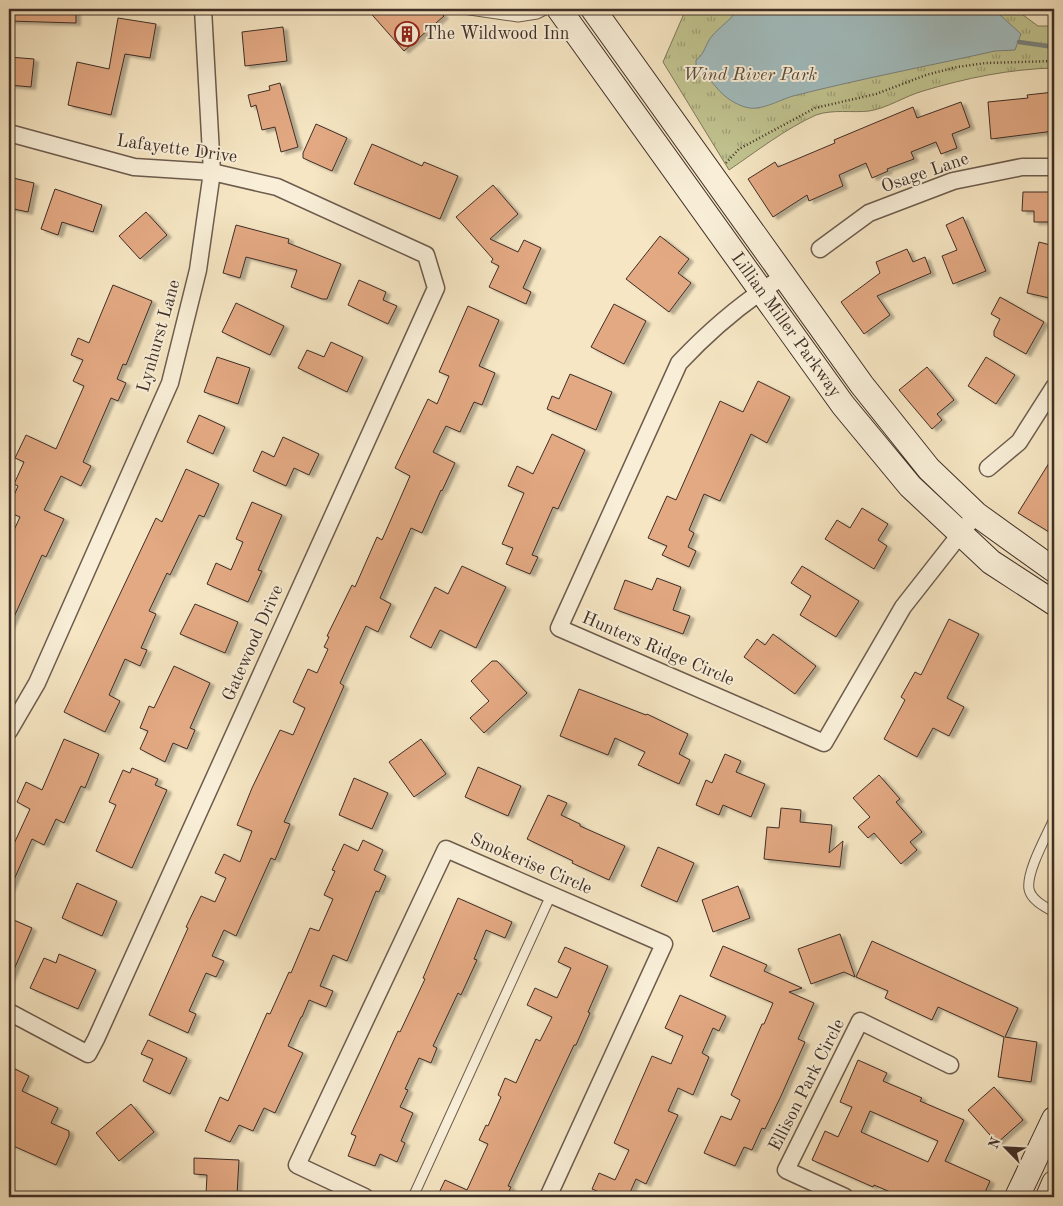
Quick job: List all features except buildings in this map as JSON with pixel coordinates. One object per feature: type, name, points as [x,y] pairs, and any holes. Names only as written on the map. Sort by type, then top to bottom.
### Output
[{"type":"main road","name":"Lillian Miller Parkway","points":[[559,9],[843,404],[910,486],[991,562],[1054,603]]},
{"type":"main road","name":"Lillian Miller Parkway","points":[[593,9],[783,277],[862,385],[929,469],[976,514],[1054,570]]},
{"type":"main road","points":[[1017,1197],[1052,1130]]},
{"type":"main road","points":[[1048,1197],[1054,1183]]},
{"type":"street","name":"Lynhurst Lane","points":[[9,731],[36,683],[170,383],[198,270],[212,172],[203,9]]},
{"type":"street","name":"Lafayette Drive","points":[[9,133],[134,167],[212,172],[277,187],[336,214]]},
{"type":"street","name":"Osage Lane","points":[[820,249],[869,213],[953,181],[1022,167],[1054,167]]},
{"type":"street","name":"Gatewood Drive","points":[[9,1012],[88,1054],[436,288],[426,255],[336,214]]},
{"type":"street","name":"Hunters Ridge Circle","points":[[783,277],[761,290],[706,335],[679,363],[559,628],[824,743],[902,607],[976,514]]},
{"type":"street","points":[[988,468],[1019,442],[1054,387]]},
{"type":"street","name":"Smokerise Circle","points":[[365,1197],[297,1165],[446,849],[664,944],[548,1197]]},
{"type":"street","name":"Ellison Park Circle","points":[[845,1197],[786,1170],[860,1021],[950,1065]]},
{"type":"lane","points":[[463,9],[518,17],[537,14],[547,9]]},
{"type":"lane","points":[[1054,819],[1030,874],[1029,890],[1039,903],[1054,912]]},
{"type":"lane","points":[[413,1197],[551,895]]},
{"type":"path","points":[[722,167],[739,149],[815,108],[876,94],[957,67],[986,63],[1054,61]]},
{"type":"green space","name":"Wind River Park","points":[[686,9],[1015,9],[1038,26],[1054,26],[1054,68],[1005,72],[955,82],[916,93],[869,111],[822,113],[782,134],[729,170],[663,62]]},
{"type":"water","points":[[737,9],[756,9],[770,13],[840,9],[987,9],[998,13],[1021,34],[1015,50],[995,51],[869,78],[793,96],[763,107],[751,108],[737,104],[726,97],[696,67],[696,60],[710,39],[732,17]]},
{"type":"waterway","points":[[1019,42],[1054,47]]},
{"type":"place","name":"The Wildwood Inn","points":[[407,34]]}]
